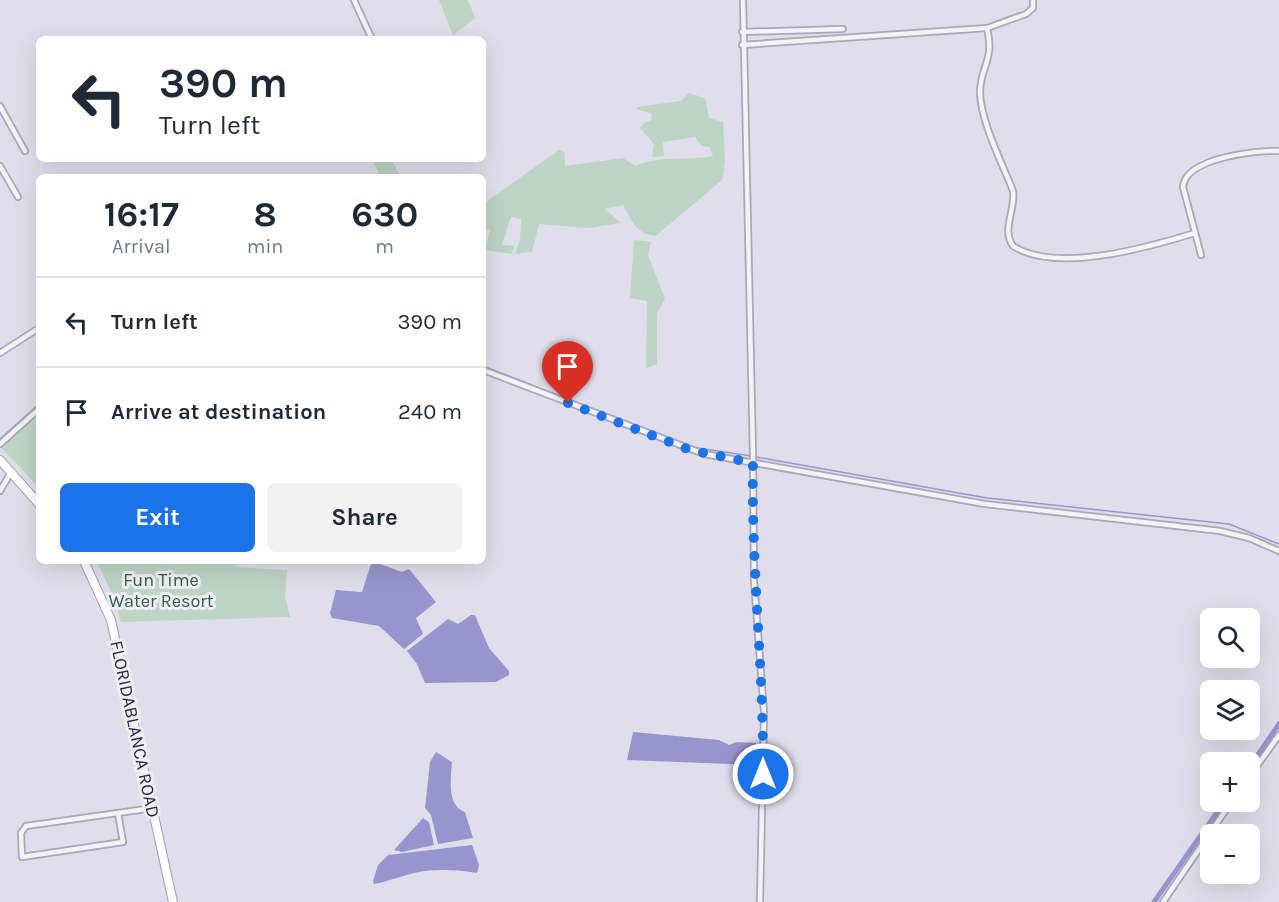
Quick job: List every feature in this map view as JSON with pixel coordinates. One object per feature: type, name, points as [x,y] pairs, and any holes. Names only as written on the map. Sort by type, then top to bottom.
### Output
[{"type":"main road","points":[[0,460],[36,501]]},
{"type":"main road","name":"FLORIDABLANCA ROAD","points":[[85,564],[111,620],[173,902]]},
{"type":"street","points":[[354,0],[371,36]]},
{"type":"street","points":[[743,0],[742,45],[754,580],[764,713],[760,902]]},
{"type":"street","points":[[742,45],[987,28],[1026,14],[1033,8],[1033,0]]},
{"type":"street","points":[[987,28],[991,48],[981,84],[981,100],[1013,191],[1014,204],[1008,232],[1013,246],[1044,256],[1101,255],[1130,251],[1195,233]]},
{"type":"street","points":[[742,32],[843,29]]},
{"type":"street","points":[[0,106],[25,151]]},
{"type":"street","points":[[1201,255],[1183,187],[1186,176],[1205,163],[1251,151],[1279,151]]},
{"type":"street","points":[[1,168],[18,197]]},
{"type":"street","points":[[0,353],[36,330]]},
{"type":"street","points":[[486,371],[690,450],[753,459],[985,504],[1209,529],[1249,538],[1279,551]]},
{"type":"street","points":[[0,444],[36,412]]},
{"type":"street","points":[[0,490],[11,472]]},
{"type":"street","points":[[1260,762],[1279,735]]},
{"type":"street","points":[[118,813],[123,842],[22,857],[21,833],[27,826],[118,813],[153,808]]},
{"type":"street","points":[[1163,902],[1224,812]]},
{"type":"green space","points":[[439,0],[468,0],[475,18],[453,35]]},
{"type":"green space","points":[[689,93],[705,98],[709,118],[723,122],[725,161],[723,179],[656,236],[639,230],[623,205],[605,209],[621,223],[589,228],[539,224],[532,252],[515,254],[520,239],[521,219],[511,217],[502,245],[514,246],[512,254],[486,250],[490,229],[486,231],[486,202],[559,150],[565,153],[565,166],[623,158],[635,166],[654,160],[713,156],[710,147],[702,146],[695,137],[663,142],[664,156],[652,157],[654,144],[640,128],[651,120],[652,114],[636,109],[637,107],[681,101]]},
{"type":"green space","points":[[373,162],[393,162],[399,174],[379,174]]},
{"type":"green space","points":[[634,240],[651,242],[648,255],[665,299],[657,313],[657,364],[646,368],[647,301],[630,298]]},
{"type":"green space","points":[[36,414],[36,485],[0,446]]},
{"type":"green space","name":"Fun Time Water Resort","points":[[98,564],[236,564],[236,567],[287,570],[285,597],[290,617],[121,622],[113,596]]},
{"type":"shaded area","points":[[371,564],[380,564],[402,572],[409,569],[436,602],[416,618],[423,634],[404,649],[379,626],[332,618],[330,613],[336,590],[362,592]]},
{"type":"shaded area","points":[[471,615],[475,615],[489,648],[509,671],[509,675],[496,682],[425,683],[417,664],[407,651],[448,619],[458,624]]},
{"type":"shaded area","points":[[633,732],[719,740],[729,745],[736,742],[756,743],[756,765],[627,760]]},
{"type":"shaded area","points":[[436,752],[452,762],[452,797],[459,808],[465,812],[473,838],[438,844],[431,815],[425,808],[430,762]]},
{"type":"shaded area","points":[[423,818],[429,822],[434,845],[402,852],[394,850]]},
{"type":"shaded area","points":[[472,845],[479,865],[477,873],[451,870],[425,871],[374,884],[378,865],[388,855]]},
{"type":"waterway","points":[[486,367],[672,440]]},
{"type":"waterway","points":[[0,439],[36,407]]},
{"type":"waterway","points":[[691,447],[751,456]]},
{"type":"waterway","points":[[756,457],[987,498],[1229,524],[1279,544]]},
{"type":"waterway","points":[[1260,752],[1279,724]]},
{"type":"waterway","points":[[1154,902],[1217,812]]},
{"type":"route","points":[[568,403],[690,450],[753,463],[754,580],[763,679],[763,774]]}]
